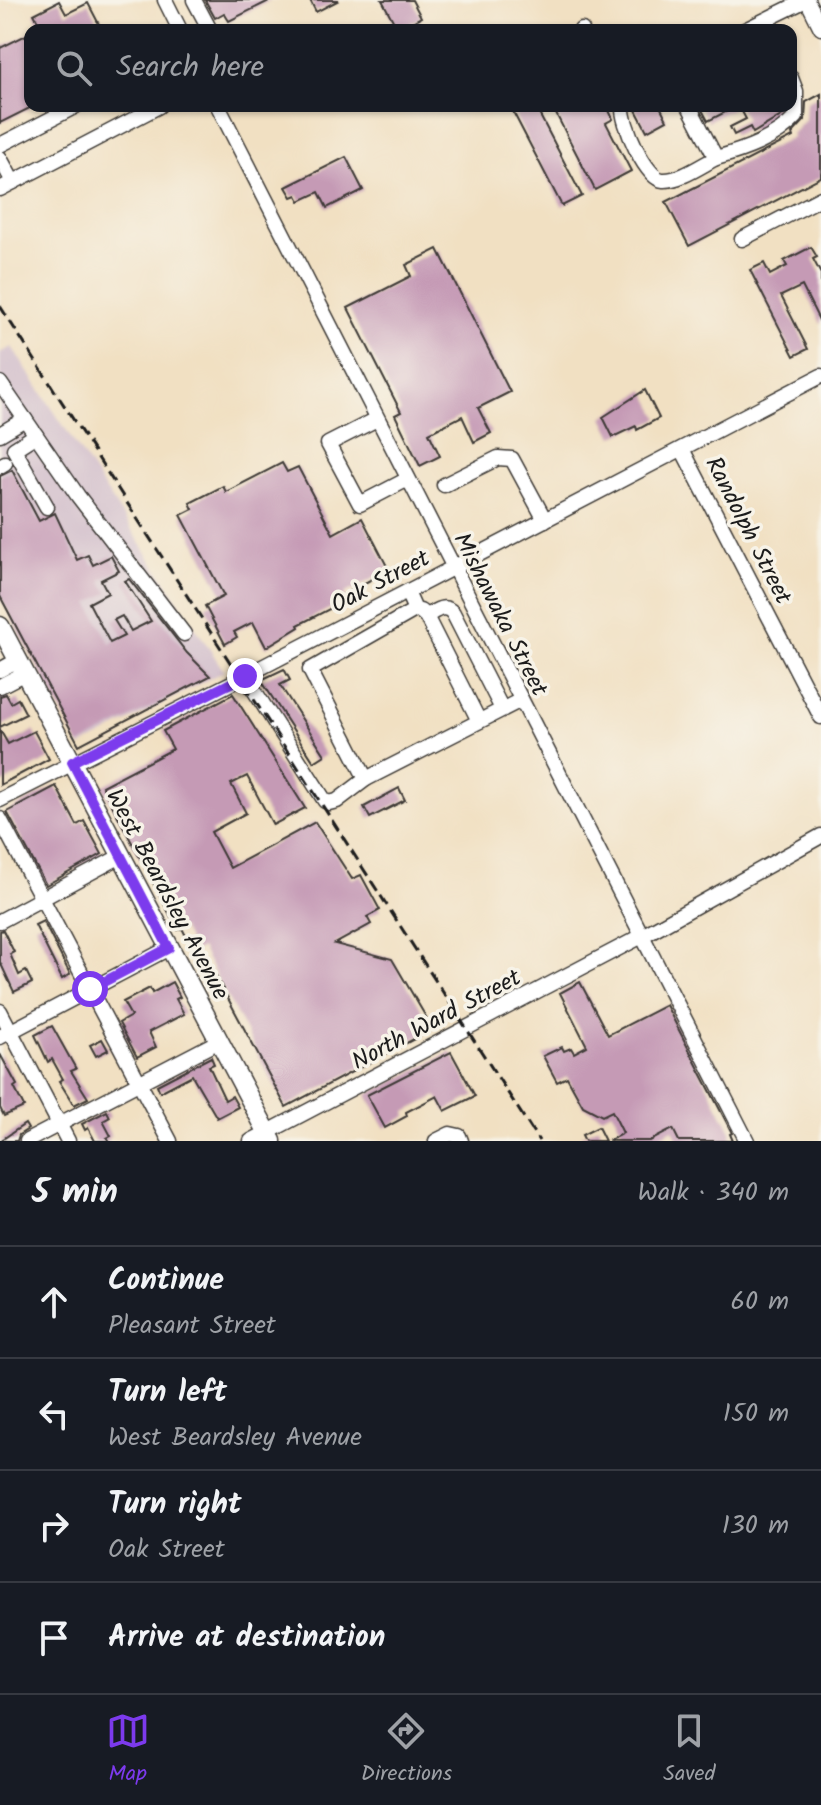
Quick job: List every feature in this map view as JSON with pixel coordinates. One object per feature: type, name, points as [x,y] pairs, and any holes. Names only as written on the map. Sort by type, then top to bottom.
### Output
[{"type":"main road","name":"West Beardsley Avenue","points":[[0,626],[219,1041],[263,1138]]},
{"type":"street","points":[[165,0],[177,24]]},
{"type":"street","points":[[194,0],[207,24]]},
{"type":"street","points":[[766,24],[806,0],[819,21]]},
{"type":"street","points":[[0,145],[64,112]]},
{"type":"street","points":[[0,158],[6,186],[148,112]]},
{"type":"street","name":"Mishawaka Street","points":[[221,112],[747,1141]]},
{"type":"street","points":[[623,112],[624,121],[650,174],[663,180],[679,176],[716,158],[740,152],[784,130],[796,117],[796,112]]},
{"type":"street","points":[[692,112],[716,158]]},
{"type":"street","points":[[742,239],[821,198]]},
{"type":"street","name":"Oak Street","points":[[0,800],[821,376]]},
{"type":"street","points":[[0,383],[5,399],[25,419],[78,496],[184,634]]},
{"type":"street","points":[[0,434],[25,419]]},
{"type":"street","points":[[377,419],[328,444],[334,456],[360,504],[408,479]]},
{"type":"street","points":[[36,435],[14,449],[47,507]]},
{"type":"street","name":"Randolph Street","points":[[682,449],[821,717]]},
{"type":"street","points":[[444,485],[498,458],[507,457],[512,459],[545,520]]},
{"type":"street","points":[[407,592],[479,721]]},
{"type":"street","points":[[310,670],[420,613],[443,607],[453,613],[502,709]]},
{"type":"street","points":[[285,655],[295,665],[310,670],[366,779]]},
{"type":"street","points":[[0,670],[21,667]]},
{"type":"street","points":[[0,686],[21,667]]},
{"type":"street","points":[[245,676],[329,803],[337,801],[366,779],[521,700]]},
{"type":"street","points":[[0,819],[170,1141]]},
{"type":"street","name":"North Ward Street","points":[[263,1138],[642,936],[821,836]]},
{"type":"street","points":[[0,921],[121,856]]},
{"type":"street","points":[[5,1034],[169,948]]},
{"type":"street","points":[[0,1011],[5,1034],[68,1141]]},
{"type":"street","points":[[27,1141],[219,1041]]},
{"type":"street","points":[[436,1141],[450,1134],[459,1136],[461,1141]]},
{"type":"shaded area","points":[[12,347],[224,671],[80,747],[0,594],[0,353]]},
{"type":"building","points":[[205,0],[271,0],[229,21],[224,13],[215,18]]},
{"type":"building","points":[[310,0],[339,0],[316,12]]},
{"type":"building","points":[[382,0],[412,0],[421,17],[409,24],[395,24]]},
{"type":"building","points":[[59,1],[66,14],[88,3],[99,24],[40,24],[34,14]]},
{"type":"building","points":[[24,36],[24,111],[0,123],[0,48]]},
{"type":"building","points":[[821,94],[821,177],[689,246],[666,202],[793,137],[792,134],[805,120],[806,102]]},
{"type":"building","points":[[513,112],[538,112],[582,196],[562,206]]},
{"type":"building","points":[[555,112],[610,112],[613,119],[606,123],[631,171],[595,190]]},
{"type":"building","points":[[637,112],[663,112],[667,120],[647,131]]},
{"type":"building","points":[[703,112],[725,112],[708,121]]},
{"type":"building","points":[[742,112],[786,112],[753,133],[750,127],[734,135],[730,127],[746,119]]},
{"type":"building","points":[[346,157],[363,190],[327,208],[319,192],[300,201],[297,195],[292,197],[286,187]]},
{"type":"building","points":[[811,247],[821,274],[821,324],[802,286],[781,296],[808,349],[794,356],[750,270],[764,263],[770,275],[787,266],[784,261]]},
{"type":"building","points":[[438,249],[510,392],[478,408],[491,433],[474,442],[462,416],[429,433],[440,456],[420,466],[395,415],[401,412],[348,308],[411,276],[406,265]]},
{"type":"building","points":[[645,390],[659,418],[637,430],[636,426],[613,437],[603,417]]},
{"type":"building","points":[[282,463],[287,472],[298,467],[333,534],[362,518],[389,570],[344,594],[348,602],[298,625],[266,647],[253,622],[234,632],[237,637],[225,644],[205,606],[224,596],[181,515],[193,509],[190,503],[223,486],[226,492]]},
{"type":"building","points":[[12,470],[39,521],[55,513],[77,560],[88,555],[93,565],[111,556],[119,571],[101,580],[108,593],[89,603],[110,643],[124,636],[114,620],[122,616],[131,631],[151,621],[125,581],[129,579],[187,653],[210,676],[79,745],[0,596],[0,476]]},
{"type":"building","points":[[284,669],[290,680],[280,685],[325,755],[314,762],[261,680]]},
{"type":"building","points":[[6,694],[11,703],[18,699],[26,714],[0,727],[0,696]]},
{"type":"building","points":[[233,694],[305,808],[273,825],[247,776],[231,784],[246,813],[211,832],[230,868],[315,822],[352,879],[361,875],[380,910],[367,917],[371,924],[335,944],[392,959],[433,1029],[286,1107],[201,948],[194,952],[182,928],[178,930],[102,786],[173,749],[163,731]]},
{"type":"building","points":[[0,730],[8,744],[34,731],[49,759],[0,785]]},
{"type":"building","points":[[56,786],[77,825],[84,821],[102,854],[46,885],[7,812]]},
{"type":"building","points":[[399,788],[405,800],[370,818],[364,807]]},
{"type":"building","points":[[43,921],[70,974],[62,979],[35,925]]},
{"type":"building","points":[[3,930],[14,952],[10,954],[19,975],[26,971],[32,983],[14,992],[0,962],[0,931]]},
{"type":"building","points":[[172,982],[184,1014],[149,1032],[156,1047],[137,1057],[119,1023],[131,1016],[123,1002],[150,988],[152,993]]},
{"type":"building","points":[[580,982],[608,1035],[666,1005],[732,1133],[733,1141],[679,1141],[673,1129],[650,1141],[608,1141],[623,1133],[612,1111],[602,1116],[583,1106],[567,1077],[557,1082],[543,1056],[562,1047],[564,1051],[571,1048],[574,1053],[587,1046],[560,993]]},
{"type":"building","points":[[52,1026],[76,1069],[71,1071],[88,1098],[74,1105],[59,1081],[63,1079],[52,1059],[48,1062],[35,1035]]},
{"type":"building","points":[[102,1039],[108,1050],[96,1056],[90,1045]]},
{"type":"building","points":[[451,1052],[475,1096],[445,1111],[437,1096],[406,1112],[407,1116],[385,1128],[367,1095]]},
{"type":"building","points":[[0,1054],[17,1085],[14,1087],[24,1107],[4,1116],[0,1108]]},
{"type":"building","points":[[211,1057],[214,1064],[209,1066],[225,1100],[232,1096],[238,1107],[217,1118],[192,1075],[160,1092],[157,1085]]},
{"type":"building","points":[[107,1111],[110,1117],[103,1121],[111,1136],[107,1138],[109,1141],[95,1141],[82,1124]]},
{"type":"building","points":[[25,1124],[28,1129],[19,1135],[17,1141],[0,1141]]},
{"type":"building","points":[[598,1127],[605,1141],[585,1141],[582,1135]]},
{"type":"railway","points":[[0,306],[539,1141]]},
{"type":"route","points":[[90,989],[169,948],[72,762],[245,676]]}]
